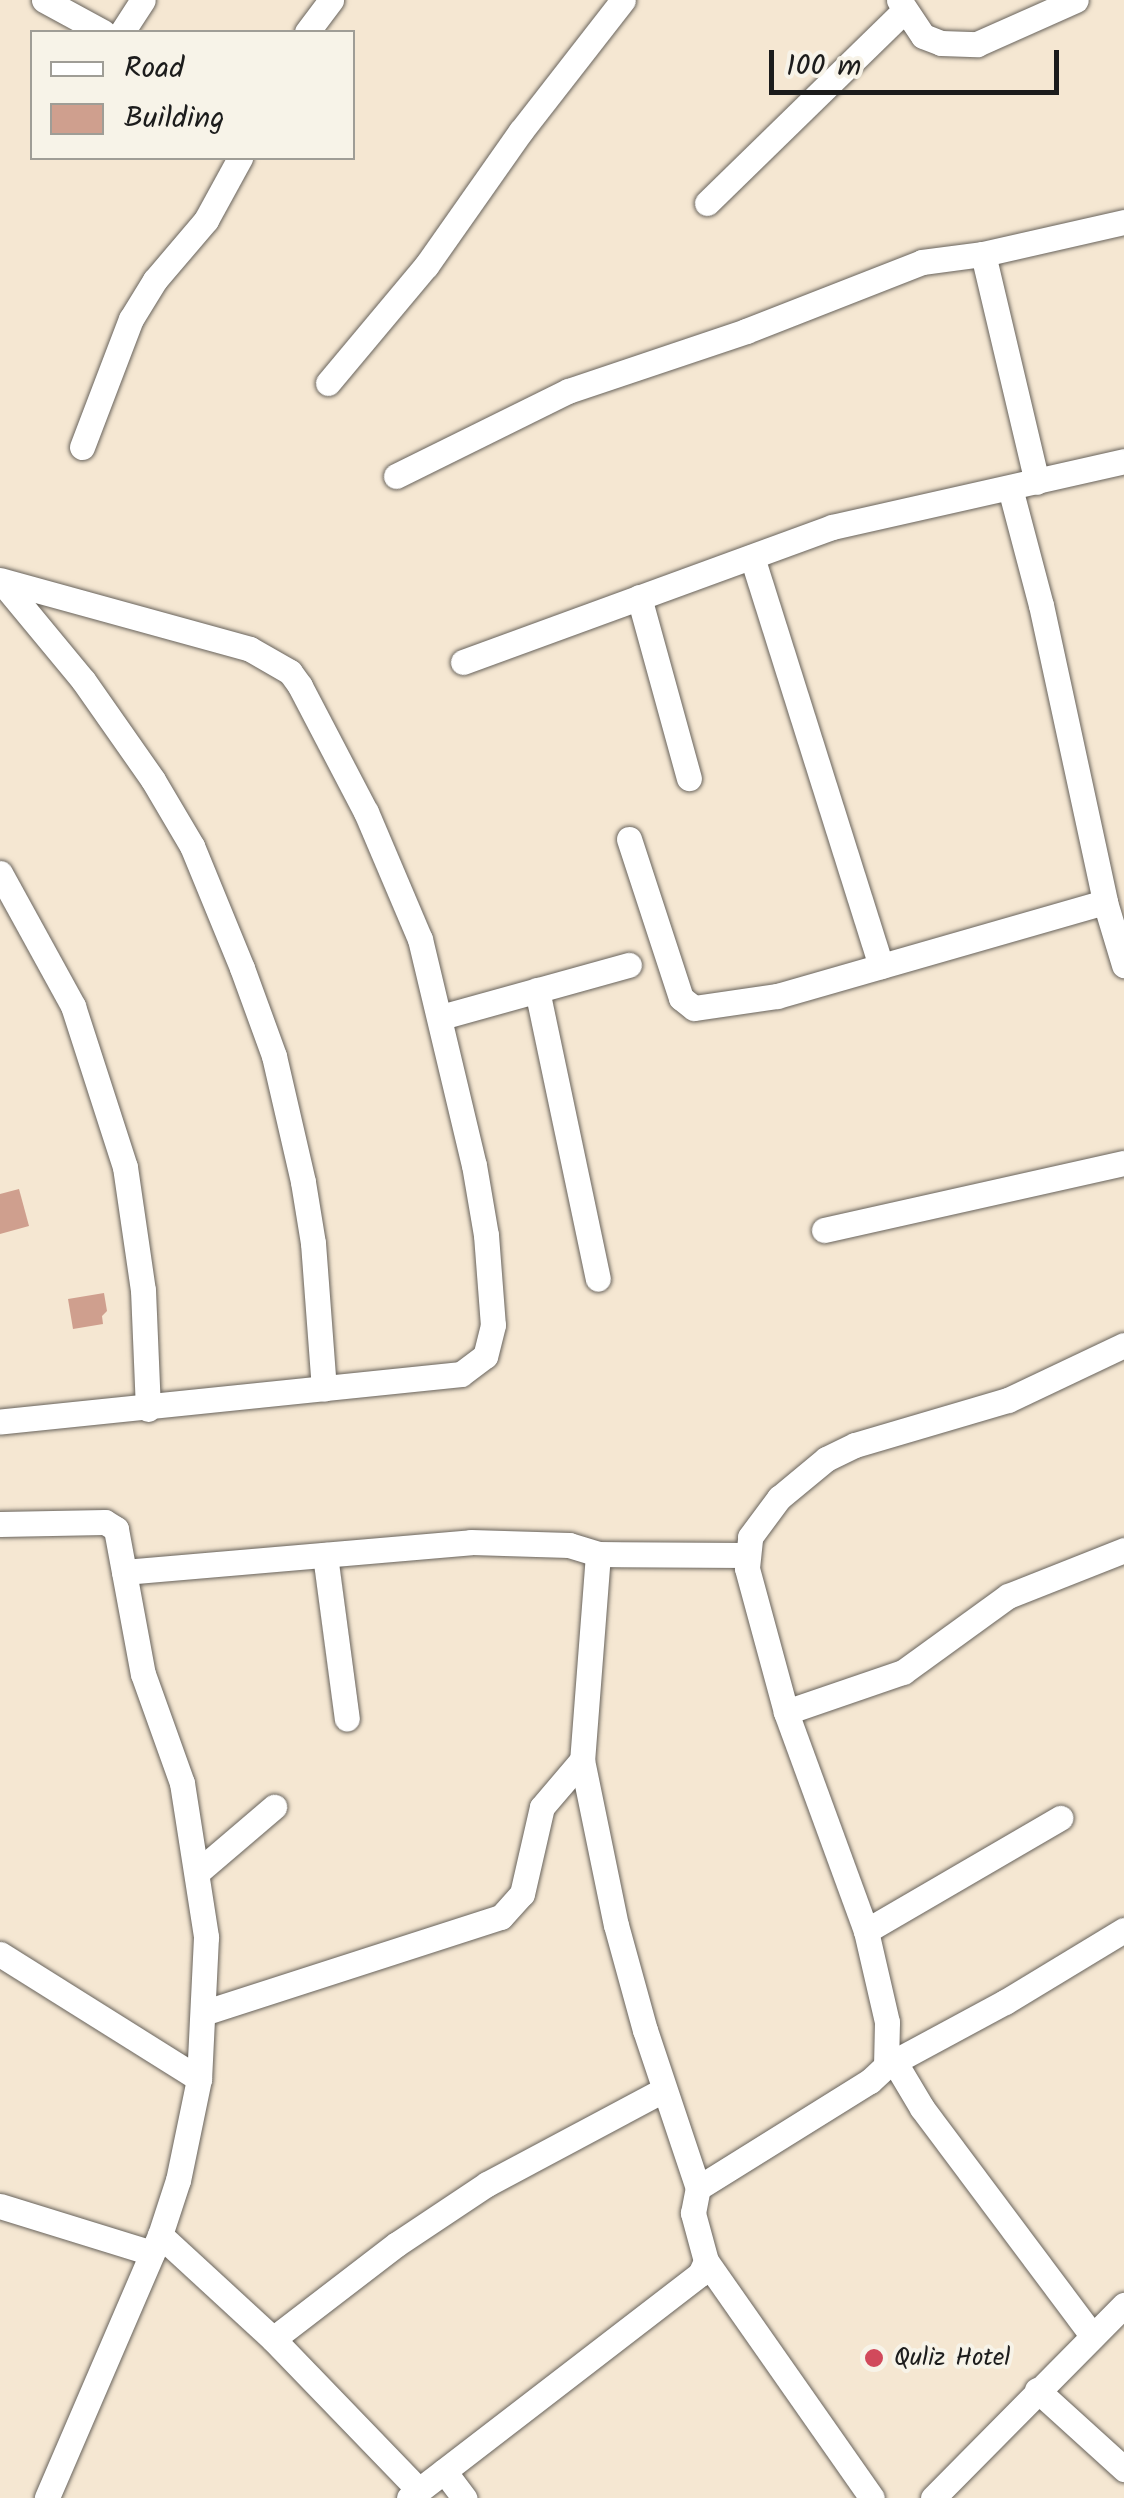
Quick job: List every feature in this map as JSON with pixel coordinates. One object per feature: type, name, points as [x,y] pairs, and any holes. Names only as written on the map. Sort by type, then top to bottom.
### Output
[{"type":"street","points":[[44,0],[99,30]]},
{"type":"street","points":[[123,30],[143,0]]},
{"type":"street","points":[[309,30],[331,0]]},
{"type":"street","points":[[328,383],[426,266],[521,131],[623,0]]},
{"type":"street","points":[[706,203],[901,6],[923,36],[941,43],[978,44],[1076,0]]},
{"type":"street","points":[[82,447],[131,319],[155,280],[206,220],[239,160]]},
{"type":"street","points":[[396,476],[568,391],[746,331],[922,262],[983,254],[1124,222]]},
{"type":"street","points":[[983,254],[1037,482]]},
{"type":"street","points":[[463,662],[832,527],[1124,461]]},
{"type":"street","points":[[1010,488],[1041,605],[1105,902],[1124,965]]},
{"type":"street","points":[[752,558],[880,966]]},
{"type":"street","points":[[0,580],[250,649],[290,672],[338,756],[396,875],[441,1017],[486,1235],[491,1341],[480,1362],[461,1374],[0,1422]]},
{"type":"street","points":[[0,580],[83,680],[171,809],[192,846],[242,968],[274,1056],[303,1182],[313,1244],[324,1388]]},
{"type":"street","points":[[639,597],[689,778]]},
{"type":"street","points":[[629,839],[680,998],[694,1008],[752,1002],[1105,902]]},
{"type":"street","points":[[0,872],[73,1006],[125,1167],[144,1303],[148,1409]]},
{"type":"street","points":[[441,1017],[630,965]]},
{"type":"street","points":[[537,990],[598,1278]]},
{"type":"street","points":[[824,1230],[1124,1164]]},
{"type":"street","points":[[1092,2334],[890,2063],[887,2022],[866,1931],[786,1712],[745,1555],[750,1537],[779,1498],[826,1459],[855,1445],[1008,1400],[1124,1345]]},
{"type":"street","points":[[0,1524],[105,1522],[116,1530],[143,1674],[182,1782],[199,1871],[206,1936],[199,2079],[178,2180],[156,2244],[47,2498]]},
{"type":"street","points":[[124,1572],[508,1542],[570,1546],[598,1554],[745,1555]]},
{"type":"street","points":[[786,1712],[903,1672],[1008,1596],[1124,1550]]},
{"type":"street","points":[[598,1554],[582,1760],[616,1925],[663,2090],[698,2188],[692,2212],[706,2261],[872,2498]]},
{"type":"street","points":[[326,1555],[347,1719]]},
{"type":"street","points":[[203,2013],[500,1917],[522,1894],[542,1807],[582,1760]]},
{"type":"street","points":[[199,1871],[274,1807]]},
{"type":"street","points":[[866,1931],[1060,1818]]},
{"type":"street","points":[[698,2188],[870,2081],[890,2063],[1005,2002],[1124,1930]]},
{"type":"street","points":[[0,1954],[199,2079]]},
{"type":"street","points":[[272,2339],[368,2265],[487,2184],[663,2090]]},
{"type":"street","points":[[0,2206],[156,2244],[272,2339],[414,2494],[660,2307],[700,2274],[706,2261]]},
{"type":"street","points":[[933,2498],[1124,2305]]},
{"type":"street","points":[[1036,2390],[1124,2469]]},
{"type":"street","points":[[444,2471],[464,2498]]},
{"type":"building","points":[[19,1189],[29,1226],[0,1234],[0,1194]]},
{"type":"building","points":[[104,1293],[107,1311],[102,1316],[103,1324],[73,1329],[68,1299]]},
{"type":"place","name":"Quliz Hotel","points":[[874,2358]]}]
